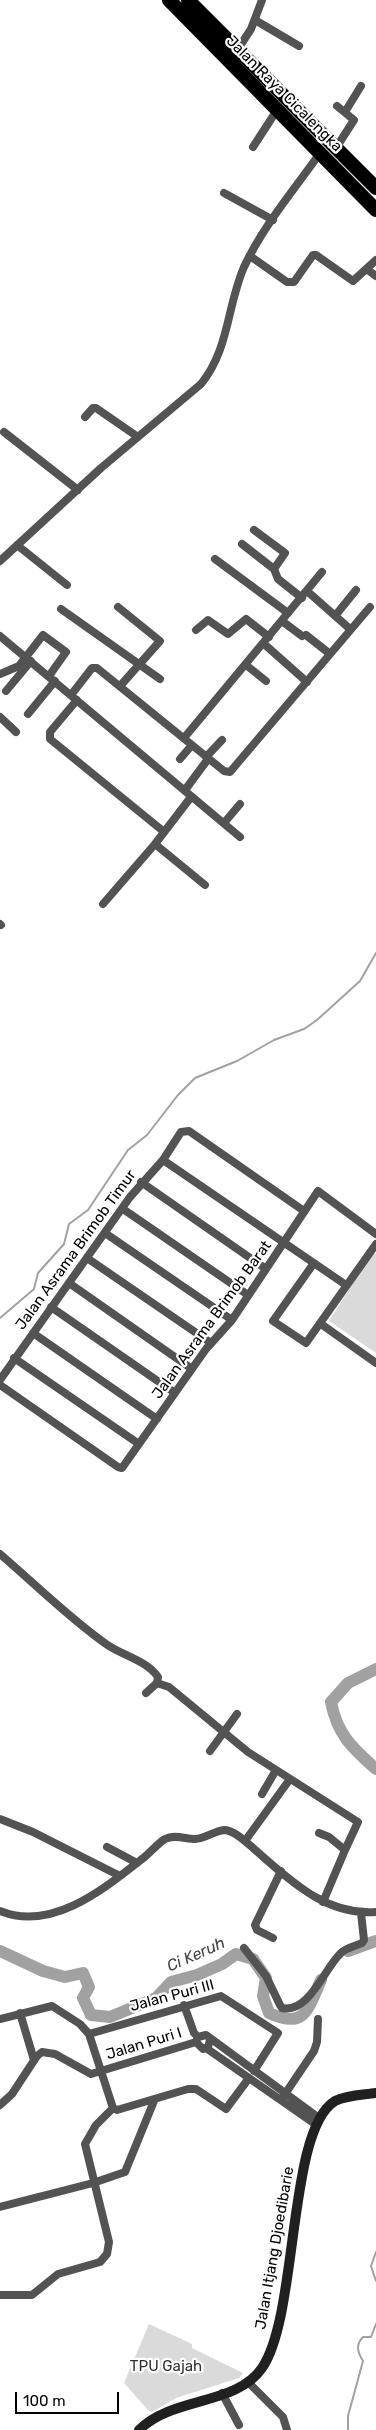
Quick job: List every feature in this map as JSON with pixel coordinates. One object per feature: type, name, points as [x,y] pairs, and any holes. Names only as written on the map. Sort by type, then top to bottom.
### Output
[{"type":"highway","name":"Jalan Raya Cicalengka","points":[[169,0],[376,210]]},
{"type":"highway","name":"Jalan Raya Cicalengka","points":[[188,0],[375,186]]},
{"type":"highway","points":[[288,122],[300,110]]},
{"type":"main road","points":[[317,2121],[334,2102],[342,2098],[376,2093]]},
{"type":"main road","name":"Jalan Itjang Djoedibarie","points":[[249,2383],[266,2362],[278,2323],[298,2206],[317,2121]]},
{"type":"main road","points":[[139,2430],[148,2421],[162,2413],[249,2383]]},
{"type":"street","points":[[238,49],[254,20],[262,0]]},
{"type":"street","points":[[254,20],[299,46]]},
{"type":"street","points":[[345,112],[362,86]]},
{"type":"street","points":[[336,148],[354,120],[337,106]]},
{"type":"street","points":[[253,147],[277,110]]},
{"type":"street","points":[[0,561],[138,437],[201,384],[212,370],[221,348],[244,269],[250,256],[272,220],[320,153]]},
{"type":"street","points":[[224,193],[272,220]]},
{"type":"street","points":[[250,256],[291,283],[313,255],[316,255],[353,281],[368,270],[376,260]]},
{"type":"street","points":[[368,270],[376,276]]},
{"type":"street","points":[[85,417],[93,408],[96,408],[138,437]]},
{"type":"street","points":[[4,432],[78,490]]},
{"type":"street","points":[[254,530],[285,553],[274,569]]},
{"type":"street","points":[[242,544],[274,569],[278,579],[335,616],[350,629]]},
{"type":"street","points":[[17,545],[67,584]]},
{"type":"street","points":[[215,559],[288,613]]},
{"type":"street","points":[[184,738],[322,572]]},
{"type":"street","points":[[335,616],[356,590]]},
{"type":"street","points":[[118,607],[160,641],[121,685]]},
{"type":"street","points":[[164,831],[50,739],[50,732],[94,667],[121,685],[207,758],[224,771],[230,772],[370,607]]},
{"type":"street","points":[[61,608],[160,679]]},
{"type":"street","points":[[196,630],[208,620],[228,634],[246,619],[269,637]]},
{"type":"street","points":[[282,620],[330,654]]},
{"type":"street","points":[[6,691],[43,635],[66,651],[52,679],[28,714]]},
{"type":"street","points":[[0,636],[240,837]]},
{"type":"street","points":[[263,644],[307,682]]},
{"type":"street","points":[[0,674],[19,666],[28,659]]},
{"type":"street","points":[[246,665],[266,681]]},
{"type":"street","points":[[0,717],[16,732]]},
{"type":"street","points":[[185,790],[222,740]]},
{"type":"street","points":[[180,759],[192,745]]},
{"type":"street","points":[[103,904],[155,844],[191,797]]},
{"type":"street","points":[[224,823],[240,804]]},
{"type":"street","points":[[155,844],[205,885]]},
{"type":"street","name":"Jalan Asrama Brimob Timur","points":[[0,1380],[142,1182],[163,1160],[182,1132],[189,1131],[304,1211]]},
{"type":"street","points":[[163,1160],[346,1285]]},
{"type":"street","points":[[142,1182],[266,1269]]},
{"type":"street","name":"Jalan Asrama Brimob Barat","points":[[0,1386],[119,1468],[123,1467],[211,1343],[232,1320],[318,1191],[376,1234]]},
{"type":"street","points":[[123,1209],[248,1295]]},
{"type":"street","points":[[105,1233],[232,1320]]},
{"type":"street","points":[[314,1263],[273,1321],[306,1343],[376,1244]]},
{"type":"street","points":[[87,1258],[211,1343]]},
{"type":"street","points":[[68,1283],[192,1369]]},
{"type":"street","points":[[51,1308],[175,1393]]},
{"type":"street","points":[[321,1324],[376,1363]]},
{"type":"street","points":[[33,1333],[157,1420]]},
{"type":"street","points":[[14,1358],[139,1444]]},
{"type":"street","points":[[0,1554],[106,1644],[150,1669],[158,1677],[157,1683],[146,1693]]},
{"type":"street","points":[[157,1683],[169,1687],[224,1732],[276,1770],[358,1822],[323,1902]]},
{"type":"street","points":[[210,1751],[237,1714]]},
{"type":"street","points":[[262,1794],[276,1770]]},
{"type":"street","points":[[245,1841],[290,1779]]},
{"type":"street","points":[[0,1819],[33,1832],[120,1876]]},
{"type":"street","points":[[0,1911],[27,1917],[69,1909],[120,1876],[166,1839],[201,1838],[222,1830],[228,1830],[245,1841],[294,1883],[323,1902],[337,1908],[361,1913],[376,1912]]},
{"type":"street","points":[[319,1833],[330,1837],[345,1850]]},
{"type":"street","points":[[107,1847],[137,1863]]},
{"type":"street","points":[[273,1938],[257,1930],[255,1925],[281,1871]]},
{"type":"street","points":[[244,1948],[266,1976],[282,2008],[290,2008],[307,1999],[341,1952],[362,1943],[364,1940],[361,1913]]},
{"type":"street","name":"Jalan Puri III","points":[[89,2034],[184,2005],[221,1996],[278,2034],[252,2074]]},
{"type":"street","points":[[184,2005],[200,2048],[206,2048],[252,2074]]},
{"type":"street","points":[[0,2019],[52,2006],[80,2024],[89,2034],[113,2108]]},
{"type":"street","points":[[20,2013],[34,2060]]},
{"type":"street","points":[[282,2097],[314,2051],[317,2042],[318,2019]]},
{"type":"street","points":[[197,2040],[206,2035],[252,2074],[317,2121]]},
{"type":"street","name":"Jalan Puri I","points":[[100,2072],[197,2040]]},
{"type":"street","points":[[206,2048],[210,2040]]},
{"type":"street","points":[[0,2103],[12,2094],[40,2053],[46,2051],[91,2074],[100,2072]]},
{"type":"street","points":[[113,2108],[121,2110],[188,2089],[196,2089],[226,2109],[252,2074]]},
{"type":"street","points":[[0,2207],[93,2183],[125,2172],[154,2100]]},
{"type":"street","points":[[0,2295],[32,2295],[58,2274],[100,2262],[107,2254],[110,2242],[93,2183],[85,2141],[96,2125],[113,2108]]},
{"type":"street","points":[[249,2383],[283,2416],[287,2430]]},
{"type":"street","points":[[222,2393],[239,2425]]},
{"type":"green space","points":[[372,1253],[376,1254],[376,1353],[329,1321]]},
{"type":"green space","name":"TPU Gajah","points":[[149,2324],[192,2344],[192,2348],[243,2373],[239,2378],[176,2398],[152,2412],[148,2410],[124,2383]]},
{"type":"waterway","points":[[0,1318],[34,1289],[38,1273],[64,1244],[69,1224],[88,1210],[128,1150],[147,1135],[178,1095],[195,1078],[237,1061],[274,1040],[304,1029],[317,1020],[360,981],[376,953]]},
{"type":"waterway","name":"Ci Keruh","points":[[376,1669],[348,1683],[331,1702],[337,1723],[347,1740],[376,1769]]},
{"type":"waterway","name":"Ci Keruh","points":[[348,1951],[376,1941]]},
{"type":"waterway","name":"Ci Keruh","points":[[0,1951],[43,1971],[65,1977],[83,1973],[89,1987],[83,1998],[91,2015],[110,2017],[156,1998],[171,1982],[197,1975],[222,1964],[236,1954],[253,1959],[266,1978],[263,1996],[269,2013],[281,2018],[291,2019],[304,2013],[309,2007],[321,1980]]},
{"type":"waterway","points":[[376,2252],[371,2266],[376,2281]]},
{"type":"waterway","points":[[348,2430],[348,2416],[363,2361],[358,2346],[363,2337],[371,2337],[376,2324]]}]
